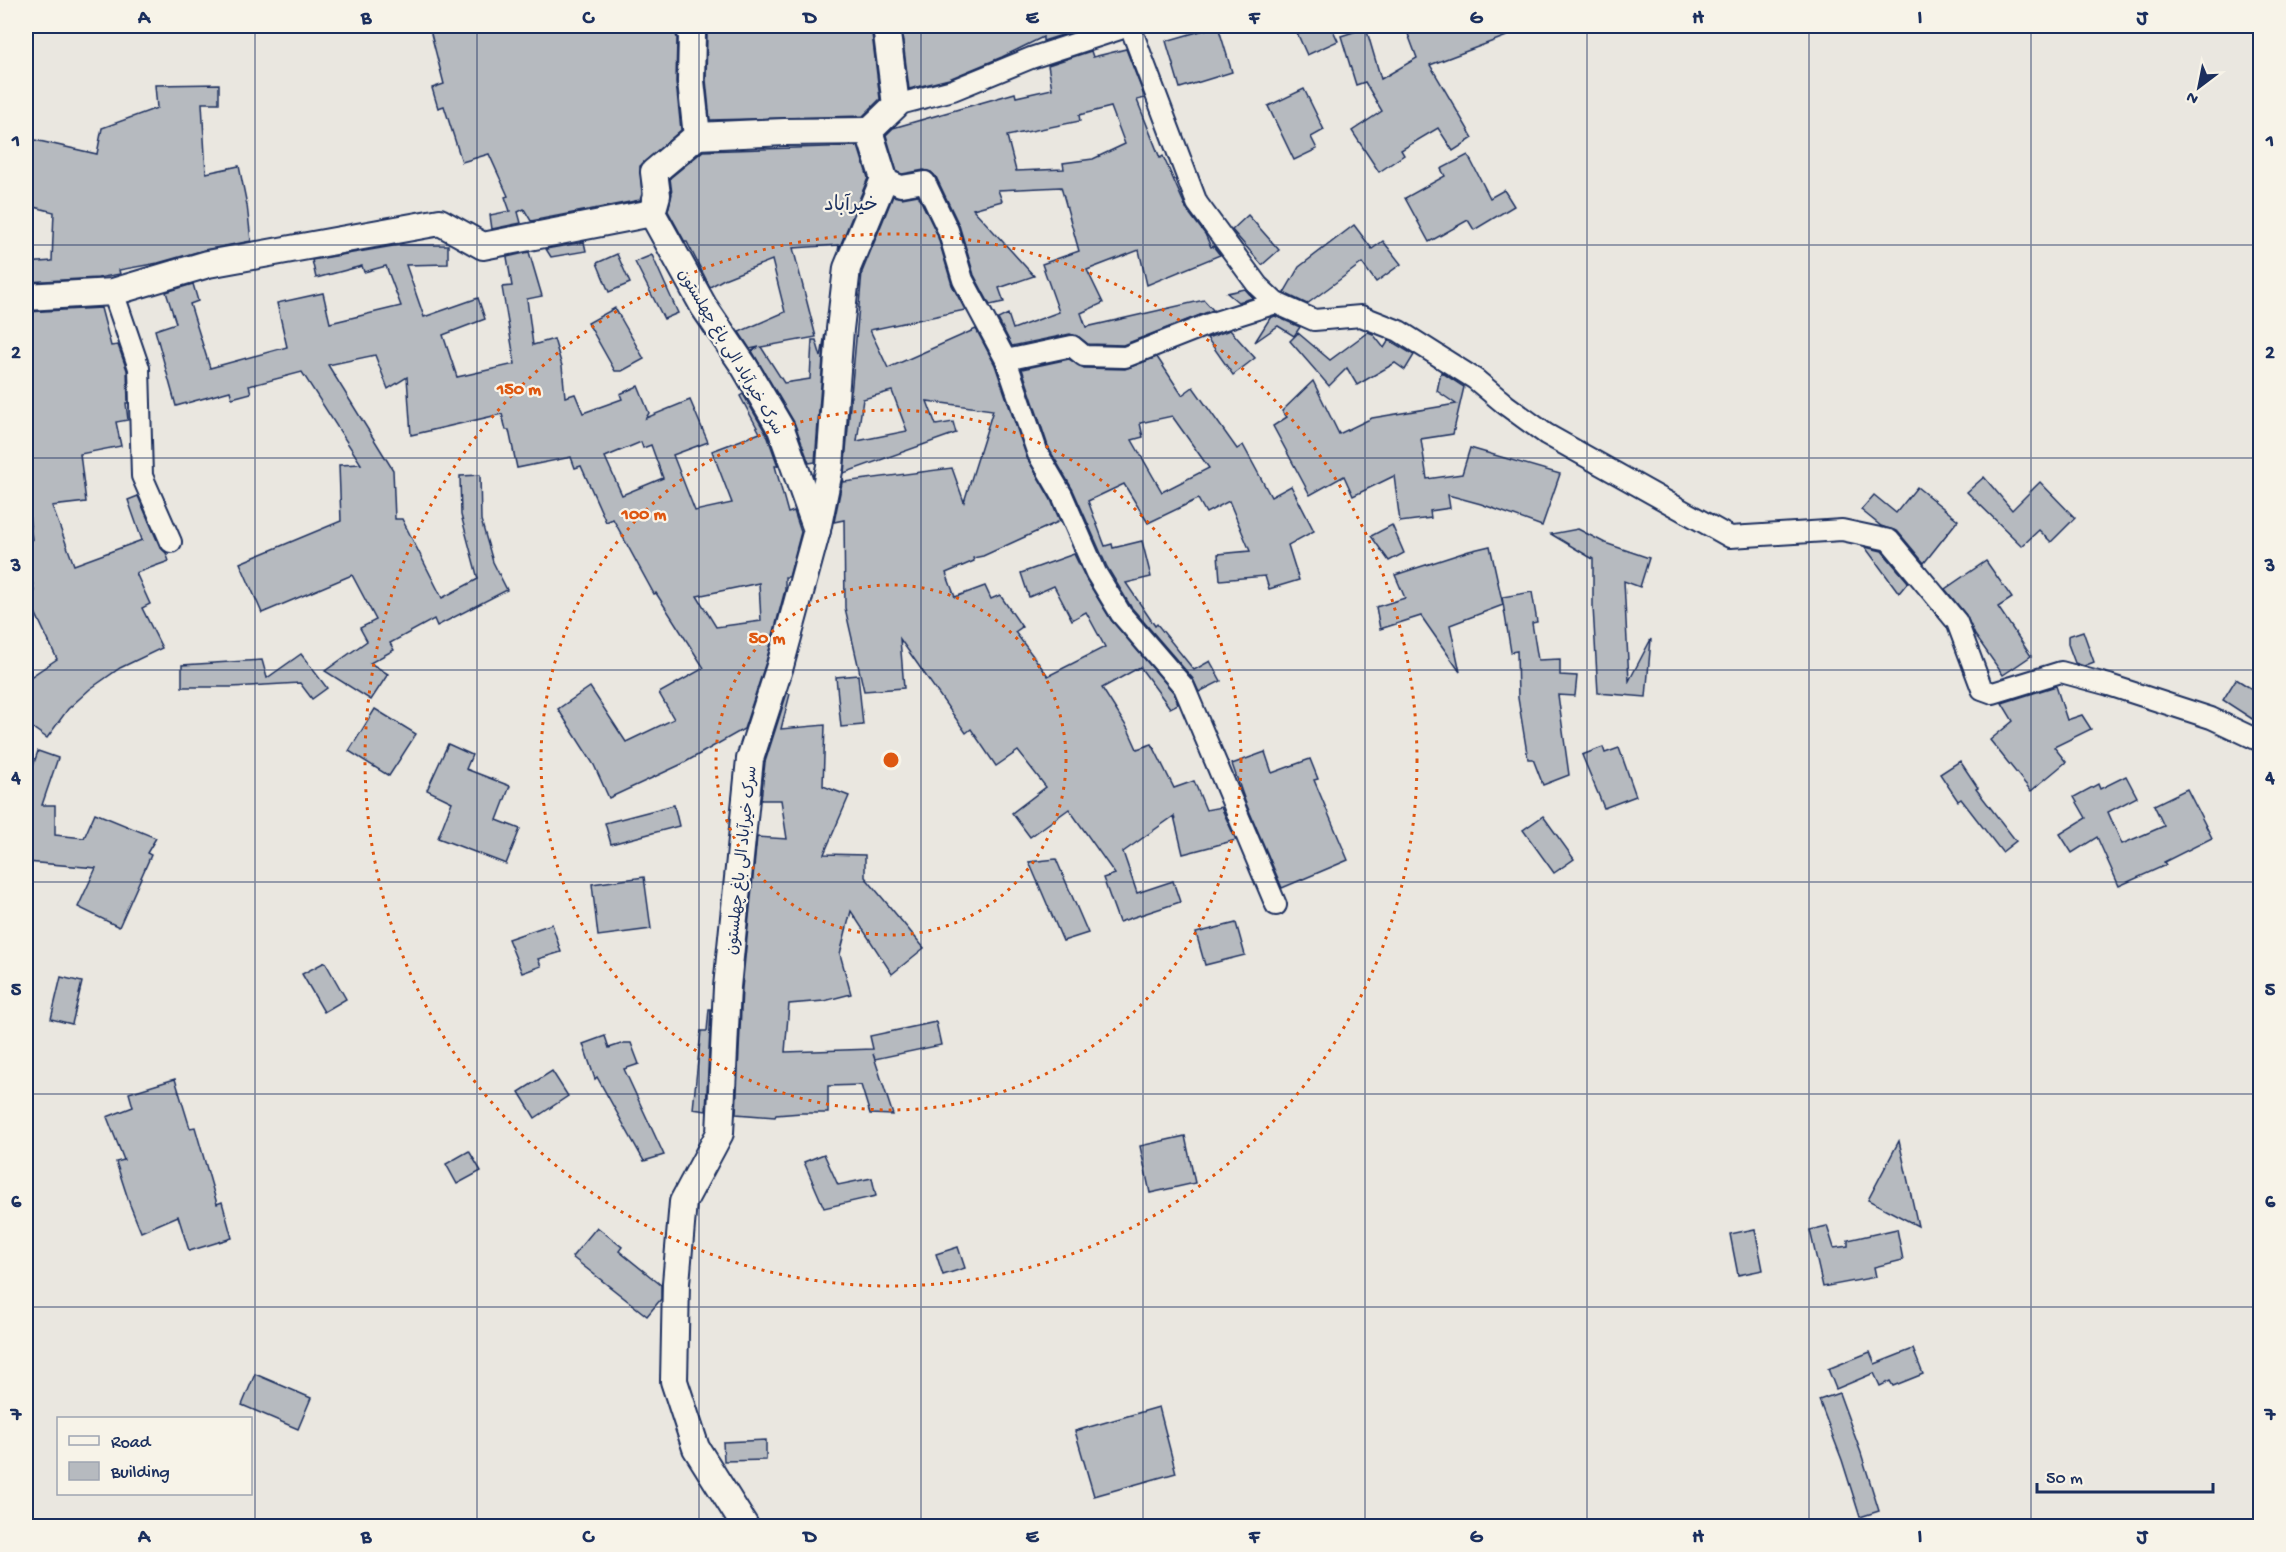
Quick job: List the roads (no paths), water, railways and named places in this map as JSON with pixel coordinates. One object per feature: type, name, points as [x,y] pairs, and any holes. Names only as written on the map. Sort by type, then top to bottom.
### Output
[{"type":"street","points":[[688,26],[692,35],[691,81],[697,136]]},
{"type":"street","points":[[886,26],[896,105]]},
{"type":"street","points":[[26,297],[112,292],[208,264],[440,222],[483,246],[652,213],[657,195],[654,172],[697,136],[869,131],[896,105],[953,90],[1031,58],[1130,26],[1197,202],[1258,286],[1276,303],[1314,320],[1361,316],[1399,331],[1475,380],[1546,434],[1730,537],[1842,530],[1889,540],[1957,622],[1982,689],[1992,693],[2061,672],[2211,718],[2260,741]]},
{"type":"street","points":[[817,530],[830,466],[847,268],[884,180],[869,131]]},
{"type":"street","points":[[884,180],[901,186],[924,182],[948,230],[963,280],[1006,360],[1038,454],[1062,495],[1096,573],[1121,614],[1184,687],[1276,905]]},
{"type":"street","name":"سرک خیرآباد الی باغ چهلستون","points":[[652,213],[704,307],[744,366],[781,429],[817,530],[780,666],[750,759],[727,987],[720,1133],[683,1202],[676,1283],[674,1381],[696,1448],[745,1527]]},
{"type":"street","points":[[112,292],[139,368],[142,476],[171,542]]},
{"type":"street","points":[[1006,360],[1072,346],[1084,356],[1125,357],[1209,324],[1276,303]]},
{"type":"district","name":"خیرآباد","points":[[851,203]]}]
